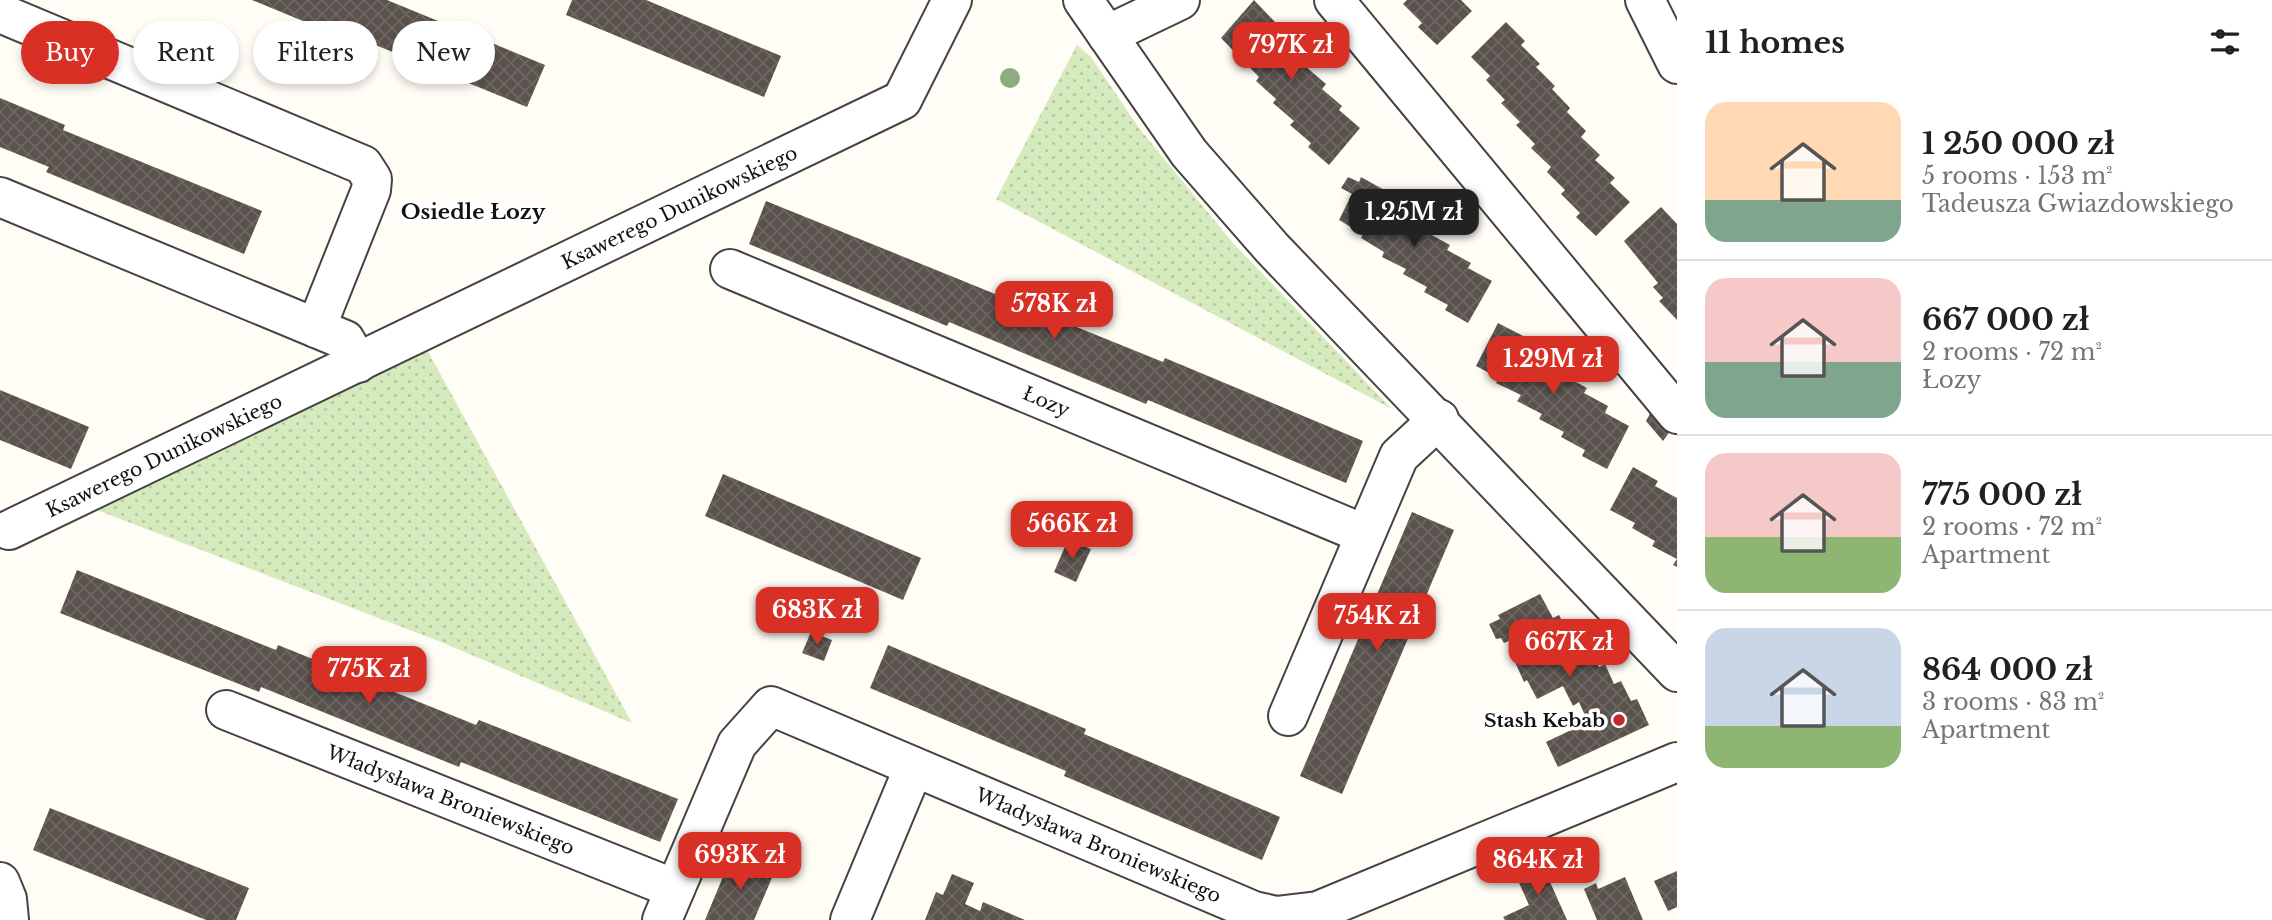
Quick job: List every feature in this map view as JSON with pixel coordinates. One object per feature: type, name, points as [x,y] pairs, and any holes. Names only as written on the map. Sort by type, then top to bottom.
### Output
[{"type":"street","name":"Ksawerego Dunikowskiego","points":[[9,530],[902,100],[952,0]]},
{"type":"street","points":[[1083,0],[1189,153],[1272,248],[1439,419],[1677,672]]},
{"type":"street","points":[[1107,35],[1180,0]]},
{"type":"street","points":[[1334,0],[1677,414]]},
{"type":"street","points":[[1645,0],[1677,64]]},
{"type":"street","points":[[0,13],[363,165],[372,179],[371,190],[316,328]]},
{"type":"street","points":[[0,197],[345,340],[358,363]]},
{"type":"street","name":"Łozy","points":[[730,269],[1364,534]]},
{"type":"street","points":[[1287,716],[1399,456],[1439,419]]},
{"type":"street","name":"Władysława Broniewskiego","points":[[226,710],[669,905],[737,744],[771,706],[1254,911],[1276,916],[1295,916],[1318,911],[1677,762]]},
{"type":"street","points":[[850,920],[914,767]]},
{"type":"street","points":[[0,881],[9,920]]},
{"type":"green space","points":[[1077,45],[1091,57],[1139,128],[1232,242],[1392,409],[996,199]]},
{"type":"green space","points":[[426,348],[632,723],[441,642],[97,510]]},
{"type":"building","points":[[252,0],[387,0],[438,21],[392,21],[392,52],[378,46],[378,21],[303,21]]},
{"type":"building","points":[[572,0],[646,0],[781,56],[764,97],[566,15]]},
{"type":"building","points":[[1254,0],[1292,40],[1288,44],[1309,61],[1305,66],[1326,84],[1322,89],[1342,106],[1339,110],[1360,128],[1329,165],[1308,147],[1311,143],[1290,125],[1294,121],[1273,103],[1276,99],[1256,81],[1259,77],[1221,38]]},
{"type":"building","points":[[1407,0],[1461,0],[1472,11],[1437,45],[1418,27],[1422,23],[1403,4]]},
{"type":"building","points":[[1506,22],[1525,41],[1521,45],[1540,64],[1536,67],[1555,86],[1552,89],[1570,108],[1567,112],[1586,131],[1581,137],[1600,155],[1595,160],[1615,178],[1610,183],[1630,202],[1596,236],[1576,217],[1580,213],[1561,194],[1565,190],[1547,172],[1551,167],[1531,148],[1535,144],[1516,125],[1520,122],[1501,103],[1505,100],[1486,80],[1490,76],[1471,57]]},
{"type":"building","points":[[495,44],[545,65],[527,107],[471,84],[495,84]]},
{"type":"building","points":[[0,98],[65,125],[63,130],[262,211],[244,254],[46,172],[49,167],[0,147]]},
{"type":"building","points":[[1348,177],[1359,182],[1361,177],[1386,191],[1383,197],[1407,210],[1405,214],[1429,227],[1426,232],[1450,245],[1447,250],[1471,263],[1468,268],[1492,281],[1468,323],[1445,310],[1448,305],[1424,292],[1427,287],[1403,274],[1406,269],[1382,257],[1384,252],[1361,238],[1363,234],[1339,220],[1352,194],[1341,188]]},
{"type":"building","points":[[766,201],[1163,362],[1165,358],[1363,441],[1346,483],[1148,400],[1146,404],[949,322],[947,326],[749,244]]},
{"type":"building","points":[[1661,207],[1677,224],[1677,320],[1659,301],[1663,298],[1653,287],[1658,283],[1624,241]]},
{"type":"building","points":[[1498,323],[1523,336],[1520,341],[1544,353],[1541,359],[1565,371],[1563,375],[1587,388],[1584,393],[1608,406],[1605,413],[1629,426],[1607,469],[1582,456],[1585,450],[1561,437],[1564,432],[1539,419],[1542,414],[1517,401],[1521,395],[1496,383],[1499,378],[1476,366]]},
{"type":"building","points":[[0,390],[89,427],[71,469],[0,440]]},
{"type":"building","points":[[1652,410],[1670,431],[1663,441],[1646,421]]},
{"type":"building","points":[[1633,467],[1658,481],[1655,486],[1677,498],[1677,559],[1652,546],[1655,541],[1632,528],[1635,523],[1610,510]]},
{"type":"building","points":[[723,474],[921,558],[903,600],[705,516]]},
{"type":"building","points":[[1412,512],[1454,530],[1342,794],[1300,776]]},
{"type":"building","points":[[1068,540],[1091,549],[1076,582],[1054,572]]},
{"type":"building","points":[[77,570],[276,650],[278,645],[476,725],[479,720],[678,799],[660,842],[461,762],[459,767],[261,687],[259,692],[60,613]]},
{"type":"building","points":[[1540,594],[1553,618],[1559,615],[1569,635],[1575,631],[1584,651],[1590,648],[1599,667],[1605,664],[1614,684],[1621,681],[1631,701],[1637,699],[1649,725],[1558,767],[1546,742],[1588,722],[1579,702],[1573,706],[1563,686],[1537,699],[1527,680],[1524,682],[1515,662],[1527,656],[1518,637],[1504,643],[1501,638],[1496,639],[1489,624],[1500,619],[1498,615]]},
{"type":"building","points":[[811,632],[832,640],[824,661],[802,653]]},
{"type":"building","points":[[888,645],[1086,729],[1084,734],[1280,817],[1262,860],[1064,776],[1066,771],[870,688]]},
{"type":"building","points":[[50,808],[249,888],[236,920],[206,920],[33,850]]},
{"type":"building","points":[[732,855],[774,873],[754,920],[705,920]]},
{"type":"building","points":[[1542,864],[1567,920],[1505,920],[1503,917],[1529,905],[1515,874]]},
{"type":"building","points":[[1677,871],[1677,907],[1668,911],[1654,881]]},
{"type":"building","points":[[952,874],[974,883],[965,904],[980,911],[983,902],[1025,920],[925,920],[936,892],[943,895]]},
{"type":"building","points":[[1625,877],[1643,920],[1597,920],[1584,889],[1596,883],[1598,889]]},
{"type":"place","name":"Stash Kebab","points":[[1619,720]]},
{"type":"district","name":"Osiedle Łozy","points":[[473,212]]}]
